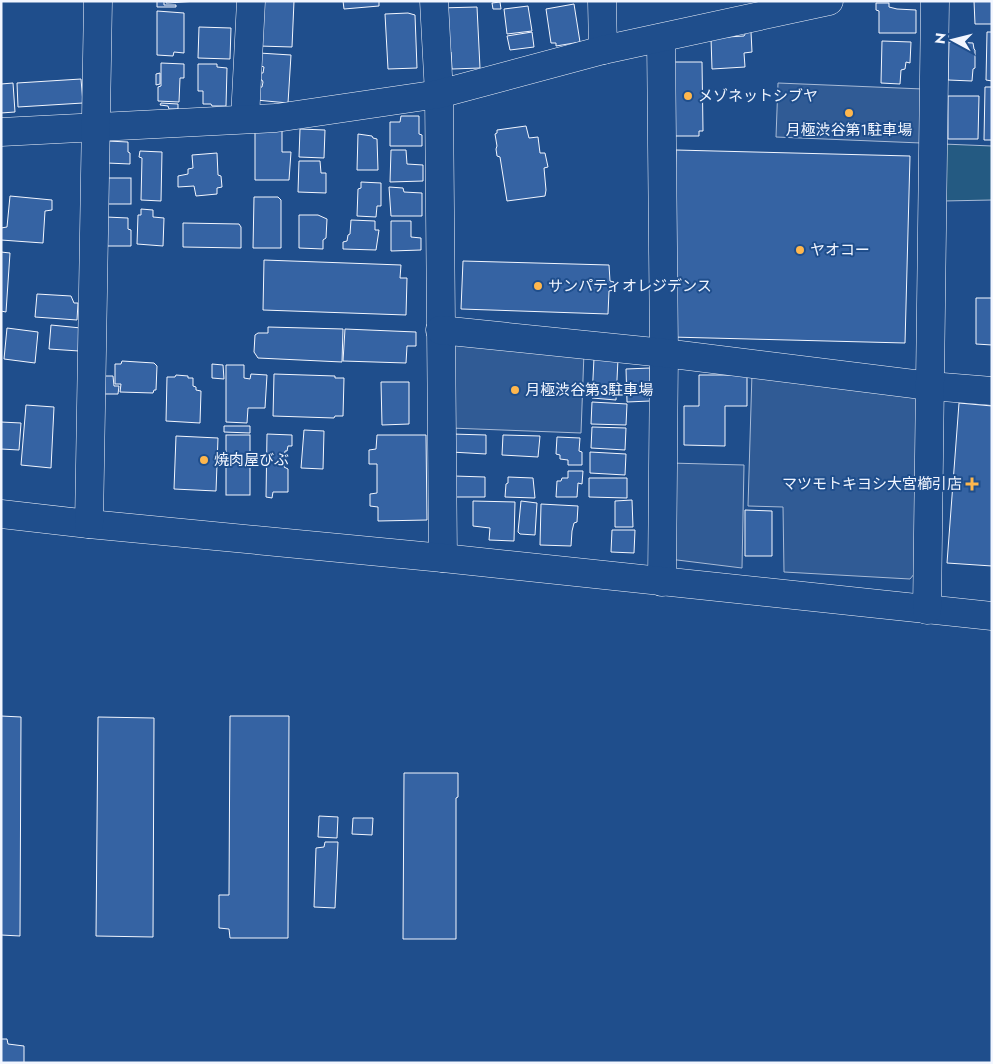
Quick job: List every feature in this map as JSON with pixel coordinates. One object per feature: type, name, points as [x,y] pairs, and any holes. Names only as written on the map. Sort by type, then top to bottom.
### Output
[{"type":"street","points":[[89,524],[98,1]]},
{"type":"street","points":[[245,118],[251,1]]},
{"type":"street","points":[[434,1],[439,94],[443,558]]},
{"type":"street","points":[[602,1],[603,50]]},
{"type":"street","points":[[1,132],[245,118],[276,118],[439,94],[603,50],[829,1]]},
{"type":"street","points":[[927,610],[935,1]]},
{"type":"street","points":[[661,38],[664,353],[662,582]]},
{"type":"street","points":[[440,330],[664,353],[930,386],[992,391]]},
{"type":"street","points":[[1,514],[992,616]]},
{"type":"shaded area","name":"月極渋谷第1駐車場","points":[[778,83],[923,89],[921,143],[776,137]]},
{"type":"shaded area","points":[[943,144],[992,146],[992,200],[943,201]]},
{"type":"shaded area","name":"月極渋谷第3駐車場","points":[[453,334],[584,352],[581,433],[450,428]]},
{"type":"shaded area","points":[[752,373],[911,392],[918,399],[915,573],[910,579],[784,572],[783,507],[748,506]]},
{"type":"shaded area","points":[[670,463],[744,465],[742,568],[669,559]]},
{"type":"building","points":[[157,1],[164,1],[164,5],[176,5],[176,7],[157,7]]},
{"type":"building","points":[[166,1],[197,1],[166,3]]},
{"type":"building","points":[[261,1],[294,1],[292,47],[259,46]]},
{"type":"building","points":[[343,1],[379,1],[379,6],[344,9]]},
{"type":"building","points":[[974,1],[992,1],[992,24],[975,24]]},
{"type":"building","points":[[500,2],[501,9],[493,9],[492,3]]},
{"type":"building","points":[[876,3],[889,3],[889,7],[897,9],[916,10],[916,33],[879,33],[879,11],[876,10]]},
{"type":"building","points":[[574,4],[580,42],[556,46],[556,43],[551,43],[546,9]]},
{"type":"building","points":[[528,6],[532,31],[507,34],[504,9]]},
{"type":"building","points":[[477,7],[480,68],[452,69],[451,52],[444,52],[439,8]]},
{"type":"building","points":[[157,11],[184,13],[184,53],[174,52],[173,56],[157,55]]},
{"type":"building","points":[[408,13],[415,15],[417,68],[388,69],[385,14]]},
{"type":"building","points":[[199,27],[231,28],[230,59],[198,58]]},
{"type":"building","points":[[747,31],[751,32],[752,52],[744,53],[745,67],[712,69],[711,38],[744,36]]},
{"type":"building","points":[[532,32],[534,47],[510,50],[507,36]]},
{"type":"building","points":[[987,32],[992,32],[992,81],[986,80]]},
{"type":"building","points":[[882,41],[911,42],[910,63],[906,62],[905,69],[901,70],[900,84],[881,83]]},
{"type":"building","points":[[949,42],[973,43],[975,68],[973,69],[972,81],[948,80]]},
{"type":"building","points":[[259,53],[291,55],[288,103],[256,100],[257,88],[262,87],[263,82],[262,80],[254,79],[254,73],[263,73],[264,67],[258,65]]},
{"type":"building","name":"メゾネットシブヤ","points":[[672,62],[702,62],[703,131],[699,131],[699,136],[673,136]]},
{"type":"building","points":[[161,63],[184,64],[184,78],[180,78],[179,102],[158,101],[158,87],[161,86]]},
{"type":"building","points":[[198,64],[217,64],[217,67],[227,68],[226,106],[203,104],[203,91],[198,91]]},
{"type":"building","points":[[160,73],[160,84],[156,85],[156,74]]},
{"type":"building","points":[[81,79],[83,103],[18,107],[17,83]]},
{"type":"building","points":[[13,83],[15,112],[1,113],[1,84]]},
{"type":"building","points":[[985,87],[992,87],[992,140],[984,140]]},
{"type":"building","points":[[948,96],[979,96],[978,139],[948,139]]},
{"type":"building","points":[[161,103],[178,104],[178,109],[169,109],[168,106],[160,105]]},
{"type":"building","points":[[401,116],[419,116],[419,134],[422,135],[422,146],[390,146],[390,122],[400,122]]},
{"type":"building","points":[[526,126],[529,138],[538,137],[540,153],[545,153],[548,167],[544,168],[545,196],[507,201],[500,157],[497,156],[495,134],[497,130]]},
{"type":"building","points":[[255,129],[282,130],[282,152],[291,152],[289,180],[255,180]]},
{"type":"building","points":[[300,129],[325,130],[324,158],[299,157]]},
{"type":"building","points":[[358,134],[372,136],[377,139],[378,170],[357,170]]},
{"type":"building","points":[[107,141],[128,142],[130,164],[107,163]]},
{"type":"building","points":[[391,150],[406,150],[407,164],[423,165],[423,181],[390,182]]},
{"type":"building","points":[[676,150],[910,156],[905,343],[671,337]]},
{"type":"building","points":[[140,151],[162,152],[161,201],[141,200],[142,158],[139,157]]},
{"type":"building","points":[[217,153],[218,175],[221,176],[222,187],[217,188],[217,194],[196,196],[194,186],[178,187],[178,176],[188,174],[188,169],[193,168],[192,155]]},
{"type":"building","points":[[299,161],[320,161],[321,173],[326,173],[326,193],[298,192]]},
{"type":"building","points":[[105,178],[131,178],[131,204],[105,204]]},
{"type":"building","points":[[361,182],[381,183],[381,206],[377,206],[376,217],[357,216],[358,189],[361,188]]},
{"type":"building","points":[[389,187],[403,188],[404,192],[422,193],[422,216],[391,216]]},
{"type":"building","points":[[10,196],[52,200],[52,210],[45,211],[43,243],[1,240],[1,228],[7,227]]},
{"type":"building","points":[[254,197],[278,197],[281,200],[281,248],[253,248]]},
{"type":"building","points":[[141,209],[153,210],[153,217],[164,218],[163,246],[137,244],[138,215],[141,215]]},
{"type":"building","points":[[299,215],[318,215],[327,219],[326,238],[323,240],[323,249],[299,248]]},
{"type":"building","points":[[106,217],[128,218],[128,229],[131,230],[131,246],[104,246]]},
{"type":"building","points":[[351,220],[375,221],[375,230],[379,230],[376,250],[343,249],[343,242],[347,241],[350,234]]},
{"type":"building","points":[[391,221],[411,221],[411,237],[421,238],[421,250],[391,251]]},
{"type":"building","points":[[183,223],[239,224],[241,227],[241,248],[183,247]]},
{"type":"building","points":[[1,252],[10,253],[6,312],[1,311]]},
{"type":"building","points":[[264,260],[401,265],[400,278],[407,278],[406,315],[263,310]]},
{"type":"building","name":"サンパティオレジデンス","points":[[463,261],[609,265],[610,281],[614,282],[613,290],[609,291],[608,314],[461,309]]},
{"type":"building","points":[[37,294],[71,296],[74,303],[78,303],[77,320],[35,317]]},
{"type":"building","points":[[976,298],[992,298],[992,345],[976,344]]},
{"type":"building","points":[[51,325],[81,328],[79,351],[49,349]]},
{"type":"building","points":[[268,327],[343,329],[342,362],[258,358],[254,352],[255,335],[258,333],[268,333]]},
{"type":"building","points":[[7,328],[38,332],[35,363],[4,359]]},
{"type":"building","points":[[345,329],[416,332],[416,346],[407,346],[406,363],[343,361]]},
{"type":"building","points":[[594,358],[618,359],[616,400],[592,398]]},
{"type":"building","points":[[122,361],[154,363],[157,366],[156,390],[153,393],[120,392],[121,384],[115,384],[115,364],[121,364]]},
{"type":"building","points":[[212,364],[223,365],[224,379],[212,378]]},
{"type":"building","points":[[226,365],[244,365],[244,378],[250,379],[251,374],[267,375],[265,408],[248,408],[247,423],[226,422]]},
{"type":"building","points":[[650,368],[650,401],[627,402],[626,369]]},
{"type":"building","points":[[274,374],[344,378],[343,416],[335,416],[334,418],[273,416]]},
{"type":"building","points":[[176,375],[193,378],[193,386],[196,387],[196,390],[201,391],[200,423],[166,421],[167,377],[175,377]]},
{"type":"building","points":[[699,375],[747,375],[747,406],[725,406],[725,446],[684,445],[684,406],[699,406]]},
{"type":"building","points":[[102,376],[113,376],[114,386],[119,386],[118,394],[101,394]]},
{"type":"building","points":[[381,382],[409,382],[409,424],[382,425]]},
{"type":"building","points":[[592,402],[627,404],[626,425],[591,424]]},
{"type":"building","name":"マツモトキヨシ大宮櫛引店","points":[[959,403],[992,406],[992,566],[947,563]]},
{"type":"building","points":[[26,405],[54,407],[51,468],[21,465]]},
{"type":"building","points":[[1,422],[21,423],[19,450],[1,449]]},
{"type":"building","points":[[224,426],[250,426],[250,433],[224,432]]},
{"type":"building","points":[[592,427],[626,428],[625,450],[591,448]]},
{"type":"building","points":[[304,430],[324,431],[323,469],[301,468]]},
{"type":"building","points":[[267,434],[292,435],[292,446],[288,446],[287,451],[285,451],[284,467],[288,469],[288,492],[273,492],[272,498],[266,497]]},
{"type":"building","points":[[452,434],[486,435],[486,454],[451,452]]},
{"type":"building","points":[[226,435],[250,435],[250,495],[226,495]]},
{"type":"building","points":[[377,435],[426,435],[427,520],[378,521],[378,507],[370,506],[370,494],[377,493],[377,464],[369,464],[369,450],[376,449]]},
{"type":"building","points":[[503,435],[540,436],[538,457],[502,455]]},
{"type":"building","points":[[176,436],[218,438],[216,491],[174,489]]},
{"type":"building","points":[[557,437],[580,438],[579,451],[582,452],[582,465],[568,465],[568,460],[560,459],[560,455],[556,454]]},
{"type":"building","points":[[590,452],[626,454],[625,475],[590,473]]},
{"type":"building","points":[[568,471],[583,471],[582,484],[578,483],[577,497],[556,497],[557,481],[561,481],[562,478],[568,478]]},
{"type":"building","points":[[454,476],[485,477],[485,497],[452,497]]},
{"type":"building","points":[[508,477],[533,478],[535,498],[505,497]]},
{"type":"building","points":[[589,478],[627,478],[627,498],[589,497]]},
{"type":"building","points":[[632,500],[633,527],[615,527],[615,501]]},
{"type":"building","points":[[473,501],[515,502],[514,541],[489,540],[490,528],[473,526]]},
{"type":"building","points":[[521,501],[537,503],[535,535],[520,534],[518,532]]},
{"type":"building","points":[[541,504],[578,506],[577,522],[574,523],[572,531],[571,546],[540,545]]},
{"type":"building","points":[[745,510],[772,511],[772,556],[745,556]]},
{"type":"building","points":[[612,530],[635,530],[634,553],[611,552]]},
{"type":"building","points":[[1,716],[21,717],[20,936],[1,935]]},
{"type":"building","points":[[230,716],[289,716],[288,938],[230,938],[229,929],[219,928],[219,895],[229,895]]},
{"type":"building","points":[[98,717],[154,718],[153,937],[96,936]]},
{"type":"building","points":[[404,773],[458,773],[458,797],[456,798],[456,939],[403,939]]},
{"type":"building","points":[[319,816],[338,817],[337,838],[318,837]]},
{"type":"building","points":[[353,818],[373,818],[372,835],[352,834]]},
{"type":"building","points":[[325,842],[338,842],[335,908],[314,907],[316,848],[324,847]]},
{"type":"building","points":[[1,1039],[7,1039],[8,1044],[24,1046],[24,1063],[1,1063]]},
{"type":"place","name":"メゾネットシブヤ","points":[[688,96]]},
{"type":"place","name":"月極渋谷第1駐車場","points":[[849,113]]},
{"type":"place","name":"ヤオコー","points":[[800,250]]},
{"type":"place","name":"サンパティオレジデンス","points":[[538,286]]},
{"type":"place","name":"月極渋谷第3駐車場","points":[[515,390]]},
{"type":"place","name":"焼肉屋びぶ","points":[[204,460]]},
{"type":"place","name":"マツモトキヨシ大宮櫛引店","points":[[972,484]]}]
